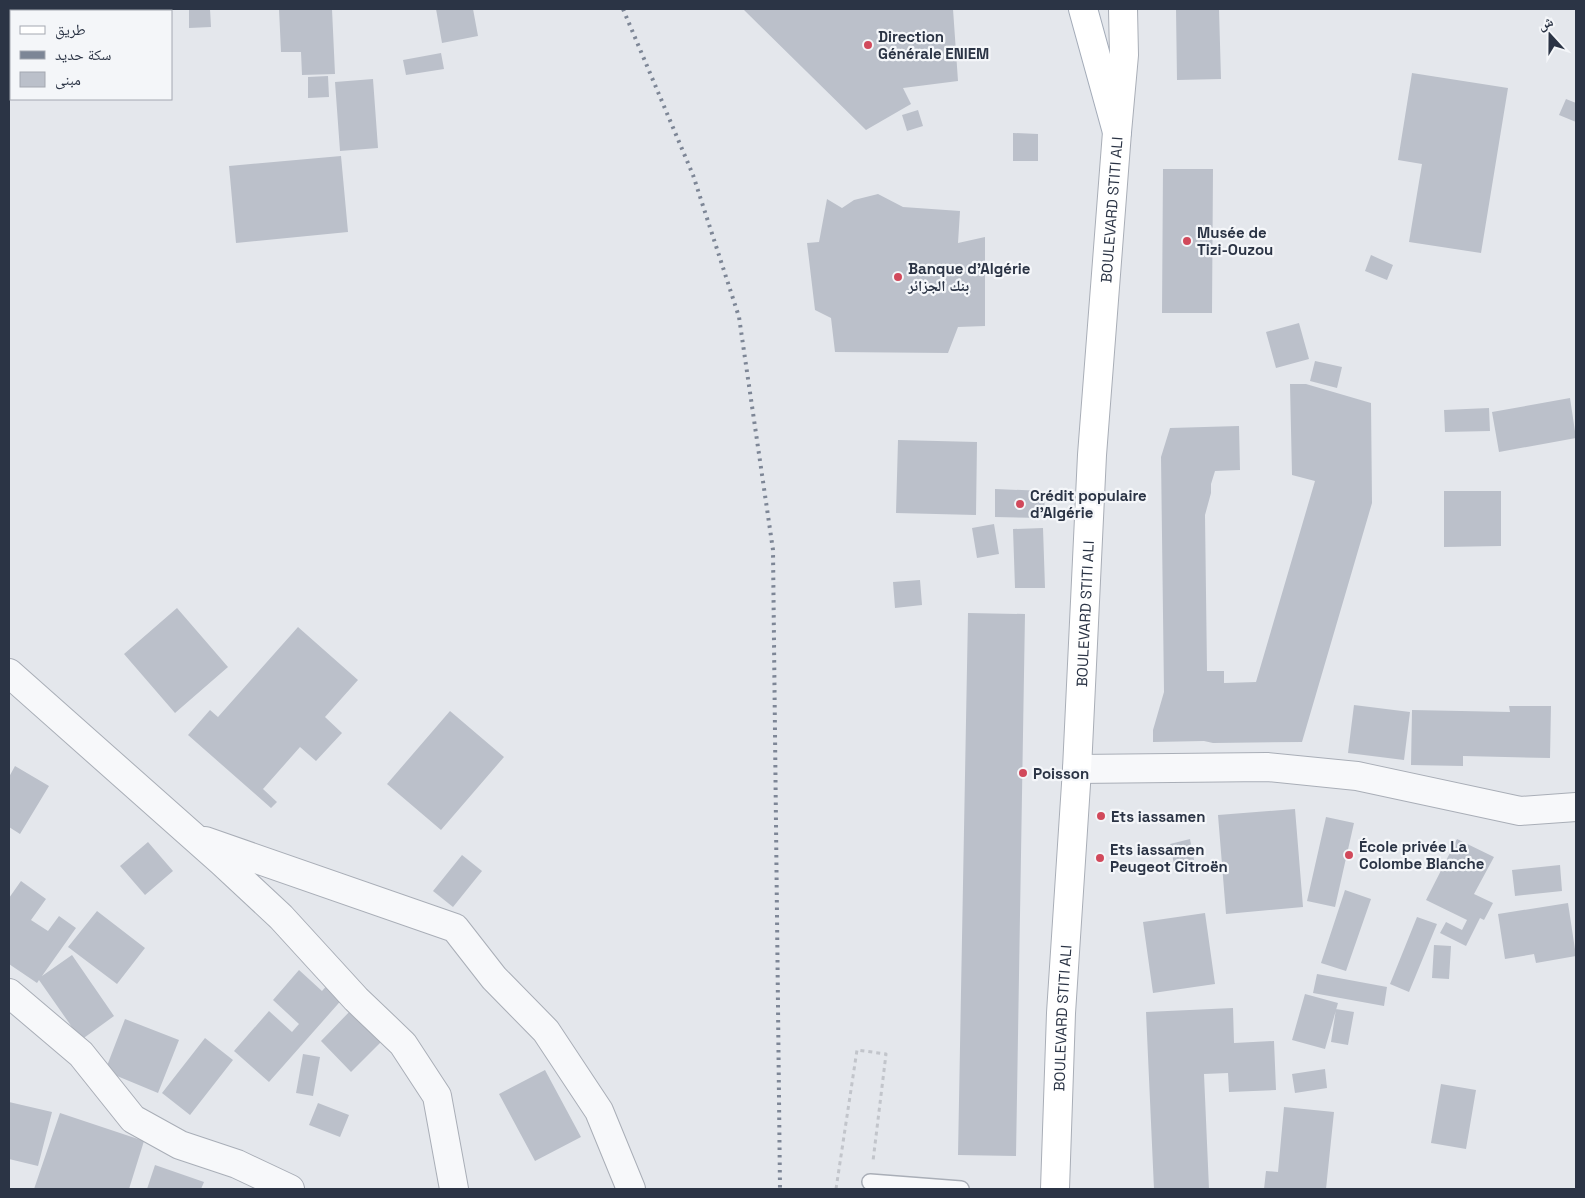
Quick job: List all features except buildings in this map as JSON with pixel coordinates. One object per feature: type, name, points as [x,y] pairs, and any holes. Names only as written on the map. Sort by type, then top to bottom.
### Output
[{"type":"main road","points":[[1083,9],[1116,132]]},
{"type":"main road","name":"BOULEVARD STITI ALI","points":[[1055,1189],[1061,1013],[1092,455],[1116,132],[1124,55],[1123,9]]},
{"type":"street","points":[[9,673],[194,837],[281,918],[356,998],[403,1044],[437,1096],[454,1189]]},
{"type":"street","points":[[1076,769],[1267,767],[1357,776],[1520,811],[1576,807]]},
{"type":"street","points":[[194,837],[455,928],[494,978],[546,1031],[599,1111],[631,1189]]},
{"type":"street","points":[[9,994],[81,1054],[133,1120],[180,1145],[237,1164],[290,1189]]},
{"type":"lane","points":[[870,1182],[961,1189]]},
{"type":"path","points":[[836,1189],[858,1050],[886,1054],[870,1182]]},
{"type":"railway","points":[[623,9],[693,175],[739,317],[773,550],[780,1189]]},
{"type":"place","name":"Direction Générale ENIEM","points":[[868,45]]},
{"type":"place","name":"Musée de Tizi-Ouzou","points":[[1187,241]]},
{"type":"place","name":"Banque d'Algérie بنك الجزائر","points":[[898,277]]},
{"type":"place","name":"Crédit populaire d'Algérie","points":[[1020,504]]},
{"type":"place","name":"Poisson","points":[[1023,773]]},
{"type":"place","name":"Ets iassamen","points":[[1101,816]]},
{"type":"place","name":"École privée La Colombe Blanche","points":[[1349,855]]},
{"type":"place","name":"Ets iassamen Peugeot Citroën","points":[[1100,858]]}]
